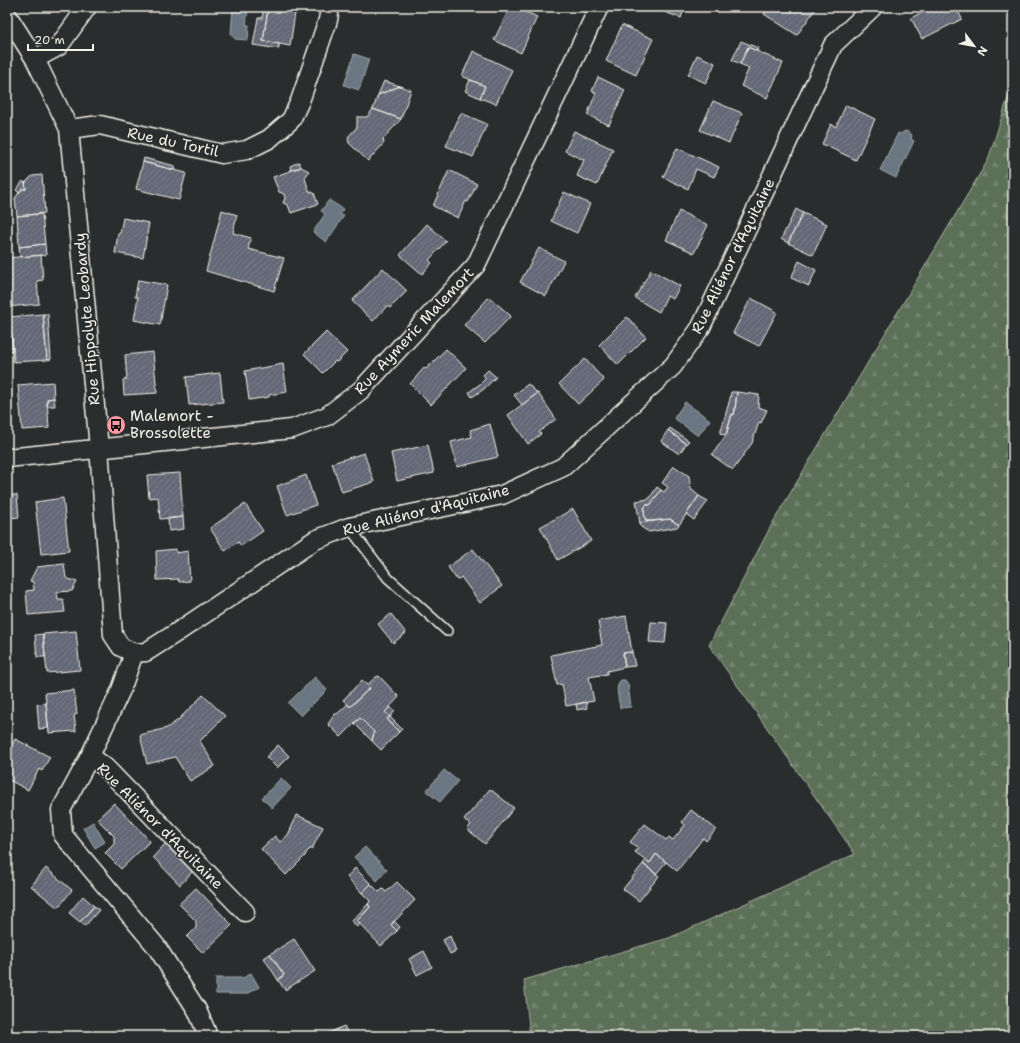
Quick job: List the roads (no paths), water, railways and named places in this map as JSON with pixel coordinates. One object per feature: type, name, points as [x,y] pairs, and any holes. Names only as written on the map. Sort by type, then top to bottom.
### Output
[{"type":"street","points":[[35,59],[59,46],[86,7]]},
{"type":"street","name":"Rue du Tortil","points":[[69,128],[100,125],[222,154],[247,150],[269,139],[291,120],[300,101],[328,20],[330,7]]},
{"type":"street","name":"Rue Aymeric Malemort","points":[[7,458],[292,429],[327,416],[361,390],[476,265],[599,7]]},
{"type":"street","name":"Rue Aliénor d'Aquitaine","points":[[245,912],[105,767],[90,756],[121,690],[134,653],[146,652],[315,540],[349,527],[502,495],[563,466],[673,366],[701,327],[833,45],[873,7]]},
{"type":"street","name":"Rue Hippolyte Leobardy","points":[[7,15],[35,59],[69,128],[99,448],[113,635],[121,647],[134,653]]},
{"type":"street","points":[[90,756],[61,810],[63,835],[156,946],[197,1010],[206,1030],[207,1036]]},
{"type":"lane","points":[[349,527],[388,578],[447,631]]},
{"type":"place","name":"Malemort - Brossolette","points":[[116,425]]}]
